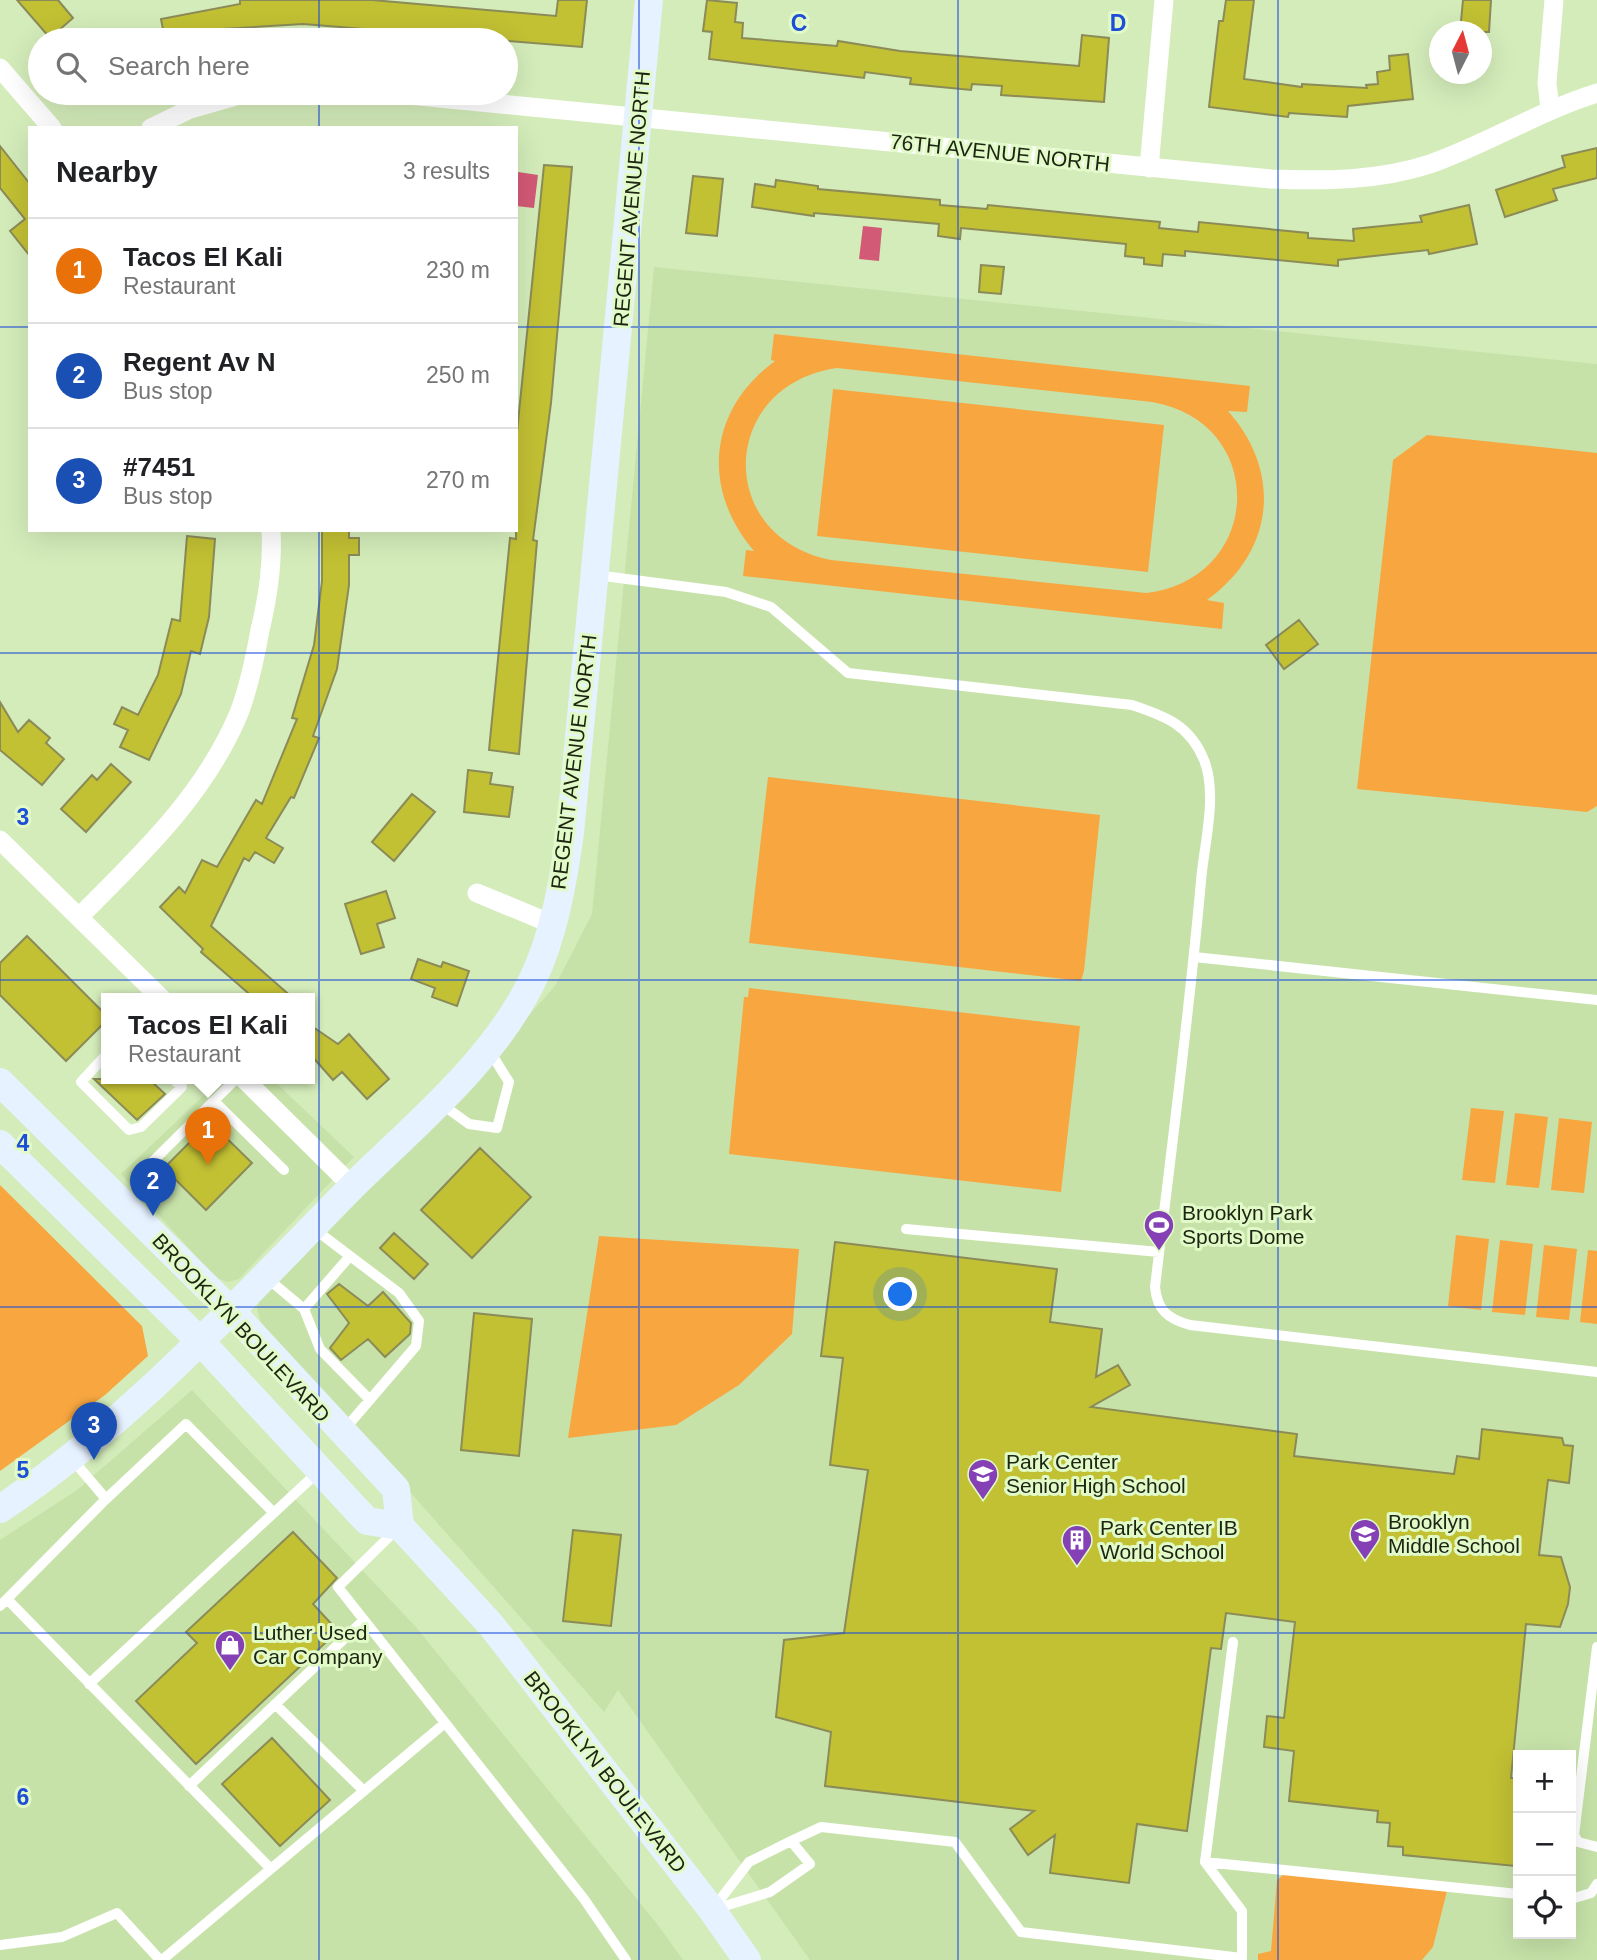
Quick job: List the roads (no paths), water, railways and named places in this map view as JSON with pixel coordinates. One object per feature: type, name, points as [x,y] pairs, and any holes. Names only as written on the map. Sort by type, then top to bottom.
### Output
[{"type":"street","name":"REGENT AVENUE NORTH","points":[[0,1508],[71,1458],[232,1312],[438,1101],[506,1023],[532,980],[552,923],[570,833],[640,118],[649,0]]},
{"type":"street","points":[[1149,168],[1164,0]]},
{"type":"street","points":[[1550,109],[1547,83],[1555,0]]},
{"type":"street","points":[[0,68],[28,100]]},
{"type":"street","name":"76TH AVENUE NORTH","points":[[509,105],[1149,168],[1271,179],[1331,181],[1409,170],[1449,157],[1550,109],[1597,93]]},
{"type":"street","points":[[32,105],[50,126]]},
{"type":"street","points":[[155,126],[201,105]]},
{"type":"street","points":[[79,917],[169,824],[206,774],[230,733],[247,687],[264,614],[271,573],[271,532]]},
{"type":"street","points":[[0,840],[156,993]]},
{"type":"street","points":[[477,893],[552,923]]},
{"type":"street","name":"BROOKLYN BOULEVARD","points":[[0,1082],[232,1312],[341,1433],[396,1489],[400,1526],[491,1625],[712,1910],[747,1960]]},
{"type":"street","points":[[249,1084],[353,1186]]},
{"type":"street","name":"BROOKLYN BOULEVARD","points":[[0,1144],[201,1342],[367,1521],[400,1526]]},
{"type":"lane","points":[[595,575],[726,592],[771,607],[848,673],[1132,705],[1172,719],[1194,738],[1205,763],[1209,792],[1194,957],[1159,1252],[1157,1302],[1173,1320],[1189,1325],[1597,1371]]},
{"type":"lane","points":[[1194,957],[1597,1000]]},
{"type":"lane","points":[[438,1101],[468,1124],[497,1128],[509,1083],[487,1046]]},
{"type":"lane","points":[[101,1061],[81,1082],[128,1130],[141,1127],[181,1087],[178,1084]]},
{"type":"lane","points":[[148,1181],[141,1173],[231,1084]]},
{"type":"lane","points":[[215,1101],[284,1170]]},
{"type":"lane","points":[[313,1228],[399,1293],[419,1321],[416,1346],[341,1433]]},
{"type":"lane","points":[[906,1229],[1159,1252]]},
{"type":"lane","points":[[304,1309],[349,1256]]},
{"type":"lane","points":[[266,1276],[304,1309],[320,1349],[370,1400]]},
{"type":"lane","points":[[269,1867],[89,1684],[3,1603],[106,1499],[186,1424],[274,1513]]},
{"type":"lane","points":[[71,1458],[106,1499]]},
{"type":"lane","points":[[89,1684],[321,1470]]},
{"type":"lane","points":[[400,1526],[338,1587],[584,1899],[626,1960]]},
{"type":"lane","points":[[189,1786],[364,1620]]},
{"type":"lane","points":[[712,1910],[749,1862],[821,1827],[955,1842],[1021,1932],[1242,1958],[1242,1911],[1205,1862],[1233,1643]]},
{"type":"lane","points":[[1597,1647],[1574,1835],[1578,1842],[1597,1847]]},
{"type":"lane","points":[[275,1704],[364,1791]]},
{"type":"lane","points":[[0,1945],[62,1937],[117,1913],[161,1960],[269,1867],[445,1723]]},
{"type":"lane","points":[[712,1910],[770,1892],[810,1864],[791,1841]]},
{"type":"lane","points":[[1205,1862],[1513,1893]]},
{"type":"lane","points":[[1576,1898],[1591,1893],[1597,1884]]},
{"type":"place","name":"Tacos El Kali","points":[[208,1165]]},
{"type":"place","name":"Regent Av N","points":[[153,1216]]},
{"type":"place","name":"Brooklyn Park Sports Dome","points":[[1159,1252]]},
{"type":"place","name":"#7451","points":[[94,1460]]},
{"type":"place","name":"Park Center Senior High School","points":[[983,1501]]},
{"type":"place","name":"Brooklyn Middle School","points":[[1365,1561]]},
{"type":"place","name":"Park Center IB World School","points":[[1077,1567]]},
{"type":"place","name":"Luther Used Car Company","points":[[230,1672]]}]
